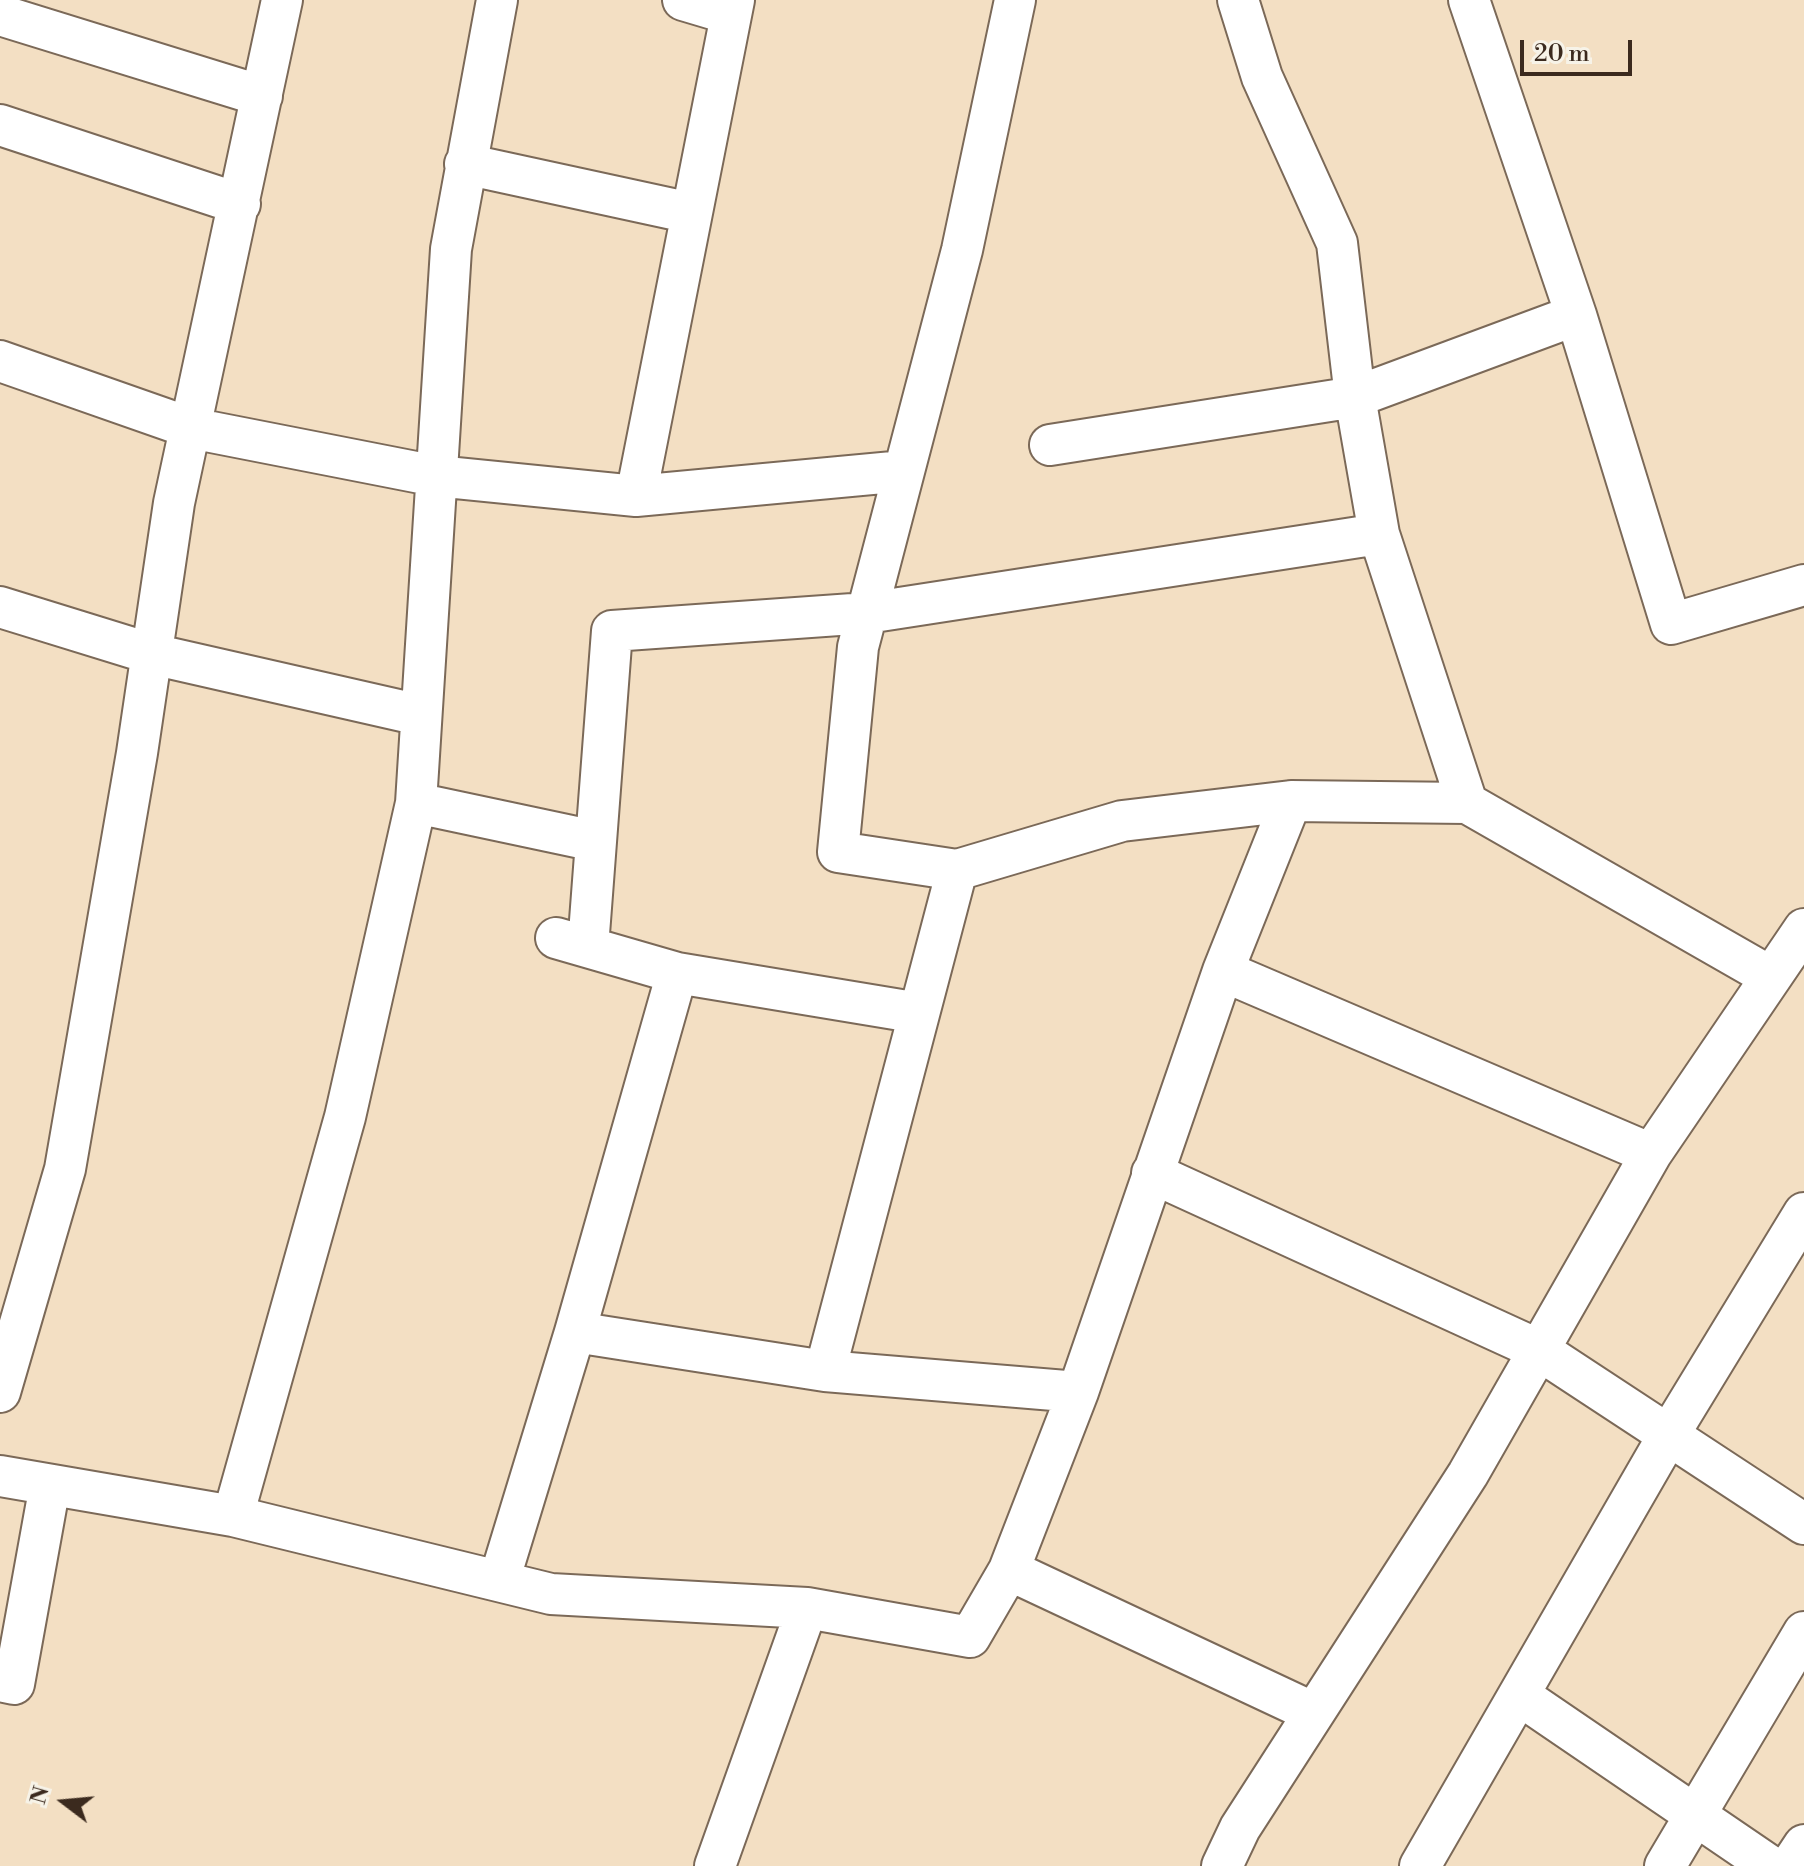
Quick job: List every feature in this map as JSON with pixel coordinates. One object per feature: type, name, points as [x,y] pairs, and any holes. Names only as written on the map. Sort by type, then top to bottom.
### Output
[{"type":"street","points":[[0,1392],[65,1169],[152,654],[174,503],[282,0]]},
{"type":"street","points":[[233,1516],[345,1117],[416,803],[451,249],[497,0]]},
{"type":"street","points":[[636,496],[732,7],[683,0]]},
{"type":"street","points":[[1015,0],[962,250],[858,647],[838,852],[957,870],[1122,821],[1291,801],[1467,803],[1771,977]]},
{"type":"street","points":[[1238,0],[1262,77],[1337,243],[1355,397],[1379,534],[1467,803]]},
{"type":"street","points":[[1469,0],[1576,315],[1671,624],[1804,585]]},
{"type":"street","points":[[0,15],[262,96]]},
{"type":"street","points":[[0,125],[240,204]]},
{"type":"street","points":[[465,164],[691,213]]},
{"type":"street","points":[[1050,445],[1355,397],[1576,315]]},
{"type":"street","points":[[0,361],[191,428],[436,476],[636,496],[904,471]]},
{"type":"street","points":[[919,1013],[677,973],[572,943],[595,841],[612,631],[867,613],[1379,534]]},
{"type":"street","points":[[0,607],[152,654],[420,715]]},
{"type":"street","points":[[0,1476],[233,1516],[551,1594],[807,1608],[970,1637],[1009,1570],[1078,1392],[1223,971],[1291,801]]},
{"type":"street","points":[[416,803],[595,841]]},
{"type":"street","points":[[825,1371],[957,870]]},
{"type":"street","points":[[1222,1866],[1240,1828],[1468,1474],[1651,1154],[1804,929]]},
{"type":"street","points":[[1223,971],[1651,1154]]},
{"type":"street","points":[[499,1581],[575,1332],[677,973]]},
{"type":"street","points":[[1152,1173],[1539,1350],[1804,1524]]},
{"type":"street","points":[[1420,1866],[1668,1436],[1804,1213]]},
{"type":"street","points":[[575,1332],[825,1371],[1078,1392]]},
{"type":"street","points":[[0,1681],[14,1684],[50,1485]]},
{"type":"street","points":[[1009,1570],[1314,1713]]},
{"type":"street","points":[[721,1864],[807,1608]]},
{"type":"street","points":[[1665,1866],[1804,1632]]},
{"type":"street","points":[[1519,1695],[1770,1866]]},
{"type":"street","points":[[1790,1866],[1804,1845]]}]
